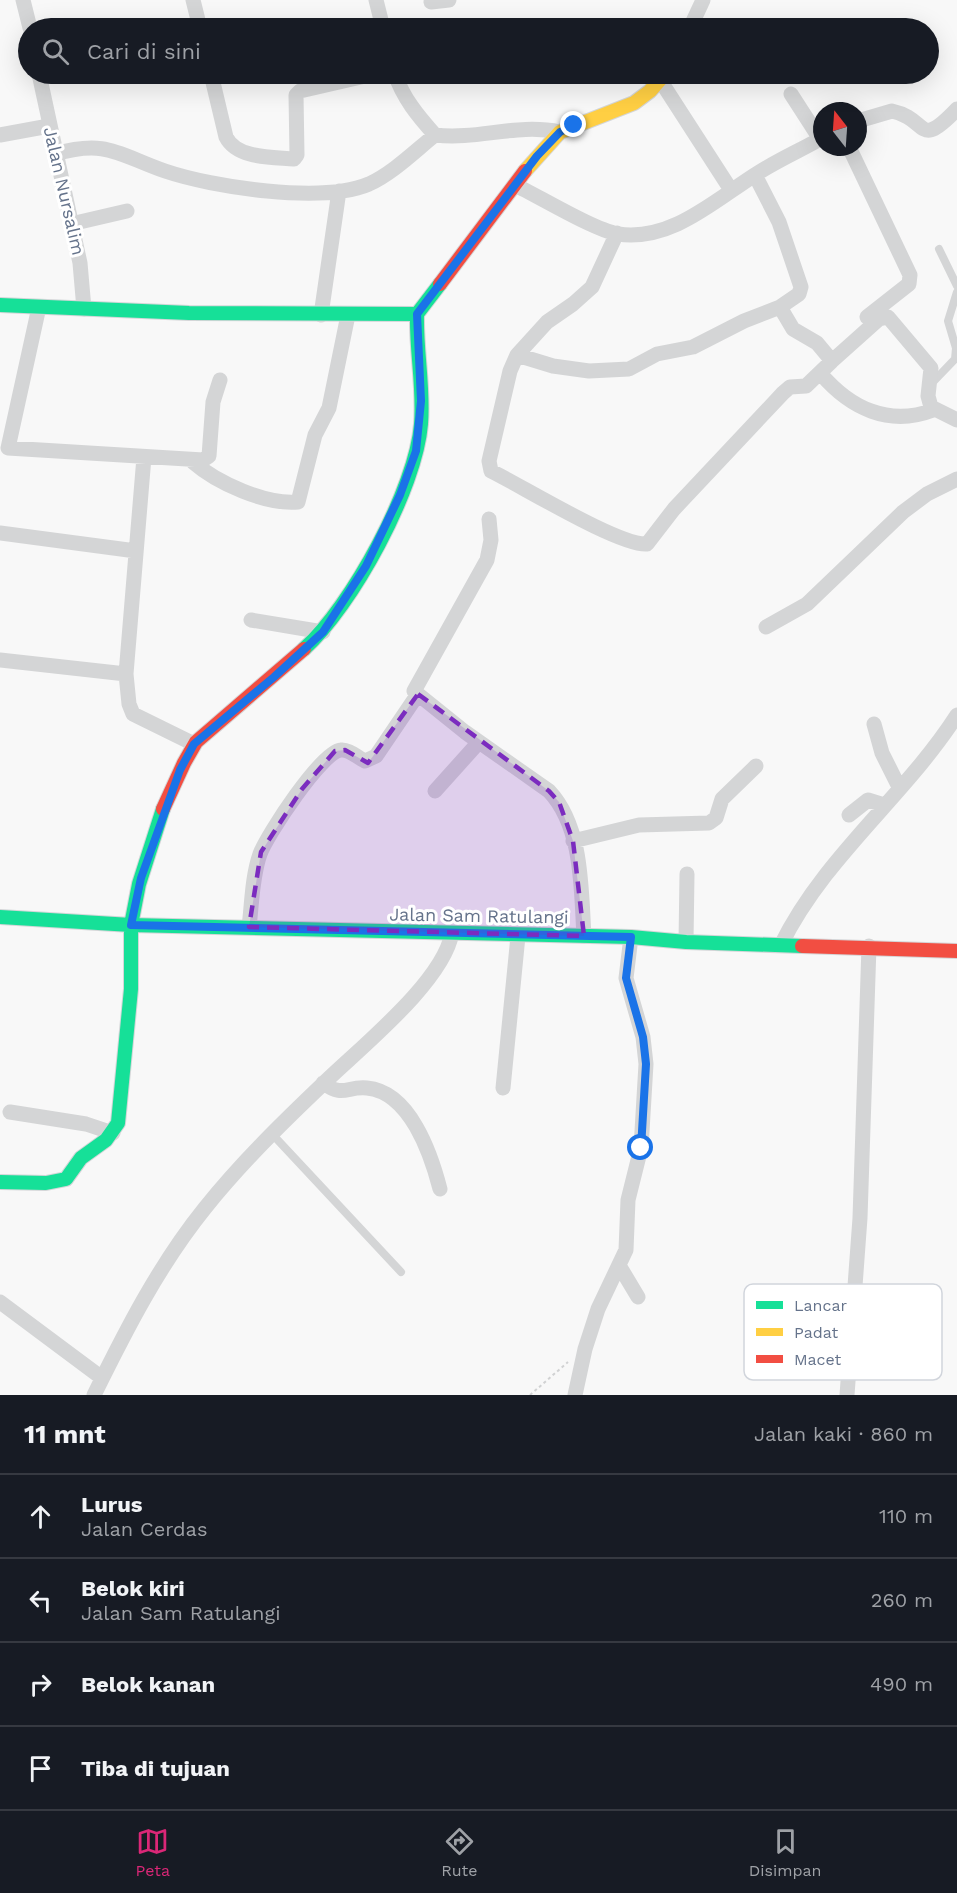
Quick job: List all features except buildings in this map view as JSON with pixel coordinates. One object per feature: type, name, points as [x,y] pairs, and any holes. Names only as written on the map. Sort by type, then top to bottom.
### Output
[{"type":"street","points":[[23,0],[28,18]]},
{"type":"street","points":[[194,0],[198,18]]},
{"type":"street","points":[[376,0],[380,18]]},
{"type":"street","points":[[431,2],[449,0]]},
{"type":"street","points":[[695,18],[704,0]]},
{"type":"street","name":"Jalan Nursalim","points":[[41,84],[80,262],[84,309]]},
{"type":"street","points":[[213,84],[226,137],[232,146],[251,154],[294,159],[297,155],[296,95],[300,91],[330,84]]},
{"type":"street","points":[[398,84],[417,115],[435,135]]},
{"type":"street","points":[[0,1182],[64,1180],[74,1173],[80,1159],[105,1143],[114,1133],[121,1115],[132,986],[131,925],[141,878],[180,770],[194,744],[267,684],[323,632],[366,566],[400,495],[416,451],[421,401],[417,314],[515,185],[560,132],[634,103],[654,84]]},
{"type":"street","points":[[666,84],[731,190]]},
{"type":"street","points":[[791,94],[813,127]]},
{"type":"street","points":[[867,119],[892,111],[918,127],[930,131],[941,125],[957,109]]},
{"type":"street","points":[[0,135],[49,126]]},
{"type":"street","points":[[56,154],[75,148],[101,147],[165,171],[213,185],[282,192],[339,191],[369,184],[435,135],[466,137],[528,128],[560,132]]},
{"type":"street","points":[[515,185],[617,233],[651,232],[673,226],[755,175],[813,143]]},
{"type":"street","points":[[617,233],[592,287],[547,322],[517,355],[510,372],[491,450],[490,470],[591,524],[641,544],[650,543],[674,509],[787,388],[806,386],[821,374],[909,284],[910,275],[853,156]]},
{"type":"street","points":[[517,355],[553,366],[589,371],[629,369],[657,354],[693,347],[744,321],[780,307],[802,289],[779,222],[755,175]]},
{"type":"street","points":[[321,315],[339,191]]},
{"type":"street","points":[[71,224],[127,211]]},
{"type":"street","points":[[0,305],[321,315],[417,314]]},
{"type":"street","points":[[39,307],[4,448],[194,462],[203,460],[209,456],[213,402],[220,380]]},
{"type":"street","points":[[780,307],[793,329],[817,343],[832,361]]},
{"type":"street","points":[[853,329],[881,312]]},
{"type":"street","points":[[881,312],[889,318],[929,366],[932,373],[928,401],[933,410],[957,420]]},
{"type":"street","points":[[194,462],[207,474],[237,489],[298,502],[315,435],[329,408],[348,315]]},
{"type":"street","points":[[821,374],[837,393],[866,409],[897,417],[919,416],[933,410]]},
{"type":"street","points":[[144,457],[126,674],[129,704],[134,714],[194,744]]},
{"type":"street","points":[[765,627],[807,604],[903,512],[927,495],[957,479]]},
{"type":"street","points":[[489,519],[491,540],[487,560],[414,691],[472,737],[549,791],[559,802],[573,841],[584,936]]},
{"type":"street","points":[[0,534],[136,551]]},
{"type":"street","points":[[251,620],[323,632]]},
{"type":"street","points":[[0,660],[126,674]]},
{"type":"street","points":[[249,927],[261,852],[273,830],[302,789],[326,758],[335,751],[345,750],[365,761],[376,756],[418,694]]},
{"type":"street","points":[[781,945],[796,914],[957,715]]},
{"type":"street","points":[[873,724],[882,753],[898,788]]},
{"type":"street","points":[[435,791],[472,737]]},
{"type":"street","points":[[573,841],[639,825],[709,823],[716,818],[722,799],[756,766]]},
{"type":"street","points":[[849,814],[865,800],[873,800],[884,805]]},
{"type":"street","points":[[686,942],[687,874]]},
{"type":"street","name":"Jalan Sam Ratulangi","points":[[0,917],[131,925],[631,937],[686,942],[869,946],[957,951]]},
{"type":"street","points":[[94,1395],[152,1282],[204,1209],[323,1083],[432,976],[449,948],[452,933]]},
{"type":"street","points":[[503,1088],[518,936]]},
{"type":"street","points":[[575,1395],[585,1349],[598,1309],[620,1267],[628,1239],[628,1200],[641,1148],[646,1064],[643,1037],[626,978],[631,937]]},
{"type":"street","points":[[855,1284],[861,1206],[869,946]]},
{"type":"street","points":[[323,1083],[338,1092],[369,1088],[391,1097],[421,1133],[440,1189]]},
{"type":"street","points":[[10,1112],[86,1125],[114,1133]]},
{"type":"street","points":[[620,1267],[638,1297]]},
{"type":"street","points":[[0,1302],[102,1378]]},
{"type":"street","points":[[847,1395],[848,1380]]},
{"type":"lane","points":[[940,252],[952,266],[957,286]]},
{"type":"lane","points":[[930,385],[955,359],[956,348],[948,321],[957,292]]},
{"type":"lane","points":[[273,1135],[401,1272]]},
{"type":"path","points":[[530,1395],[585,1349]]},
{"type":"highlighted area","points":[[418,694],[549,791],[559,802],[573,841],[584,936],[249,927],[261,852],[302,789],[335,751],[345,750],[368,763]]},
{"type":"traffic: fast","points":[[0,305],[189,313],[417,314],[440,284]]},
{"type":"traffic: fast","points":[[304,649],[323,630],[361,576],[379,544],[407,480],[417,450],[421,424],[422,396],[417,314]]},
{"type":"traffic: fast","points":[[0,1182],[46,1183],[66,1179],[81,1158],[106,1140],[118,1123],[131,989],[131,925],[139,884],[163,809]]},
{"type":"traffic: fast","points":[[0,917],[131,925],[631,937],[686,942],[802,946]]},
{"type":"traffic: slow","points":[[525,171],[560,132],[634,103],[656,84]]},
{"type":"traffic: jam","points":[[440,284],[525,171]]},
{"type":"traffic: jam","points":[[163,809],[196,742],[304,649]]},
{"type":"traffic: jam","points":[[802,946],[957,951]]},
{"type":"route","points":[[574,125],[560,132],[537,156],[417,314],[421,427],[416,451],[400,495],[366,566],[323,632],[227,718],[194,744],[180,770],[141,878],[131,925],[631,937],[627,964],[627,989],[643,1037],[646,1064],[641,1148]]}]
